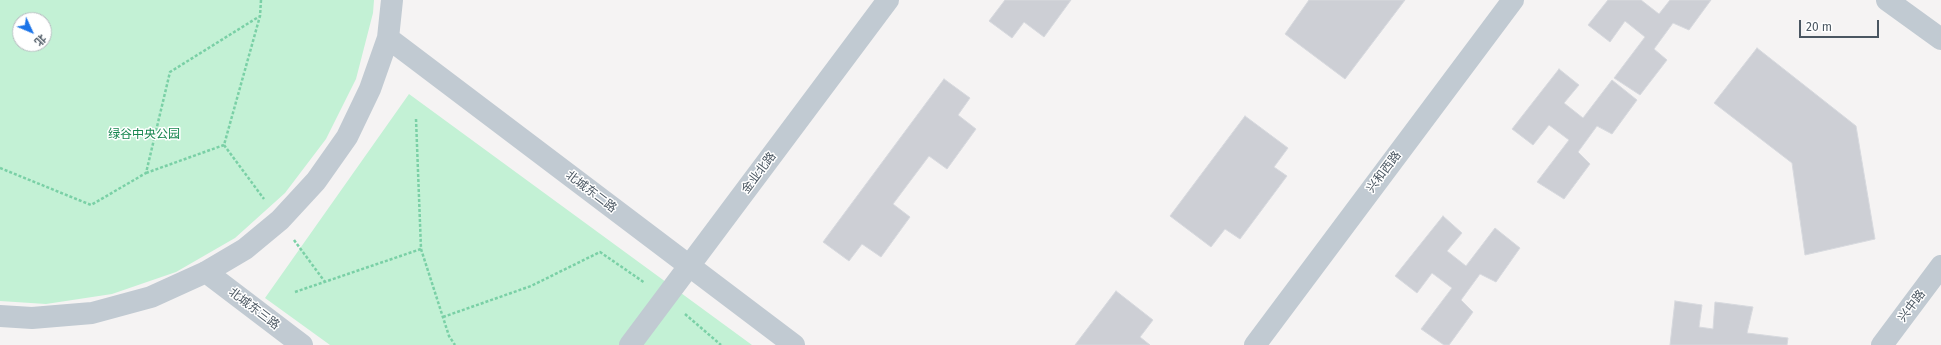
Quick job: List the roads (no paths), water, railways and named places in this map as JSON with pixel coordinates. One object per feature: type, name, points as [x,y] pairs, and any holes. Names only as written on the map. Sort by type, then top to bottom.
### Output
[{"type":"street","points":[[0,316],[32,318],[92,312],[151,297],[206,272],[245,249],[280,220],[316,181],[347,137],[370,89],[388,38],[392,0]]},
{"type":"street","name":"金业北路","points":[[630,345],[888,0]]},
{"type":"street","name":"兴和西路","points":[[1255,345],[1513,0]]},
{"type":"street","points":[[1887,0],[1941,39]]},
{"type":"street","name":"北城东二路","points":[[388,38],[794,345]]},
{"type":"street","name":"兴中路","points":[[1882,345],[1941,266]]},
{"type":"street","name":"北城东三路","points":[[206,272],[302,345]]},
{"type":"park label","name":"绿谷中央公园","points":[[144,135]]}]
